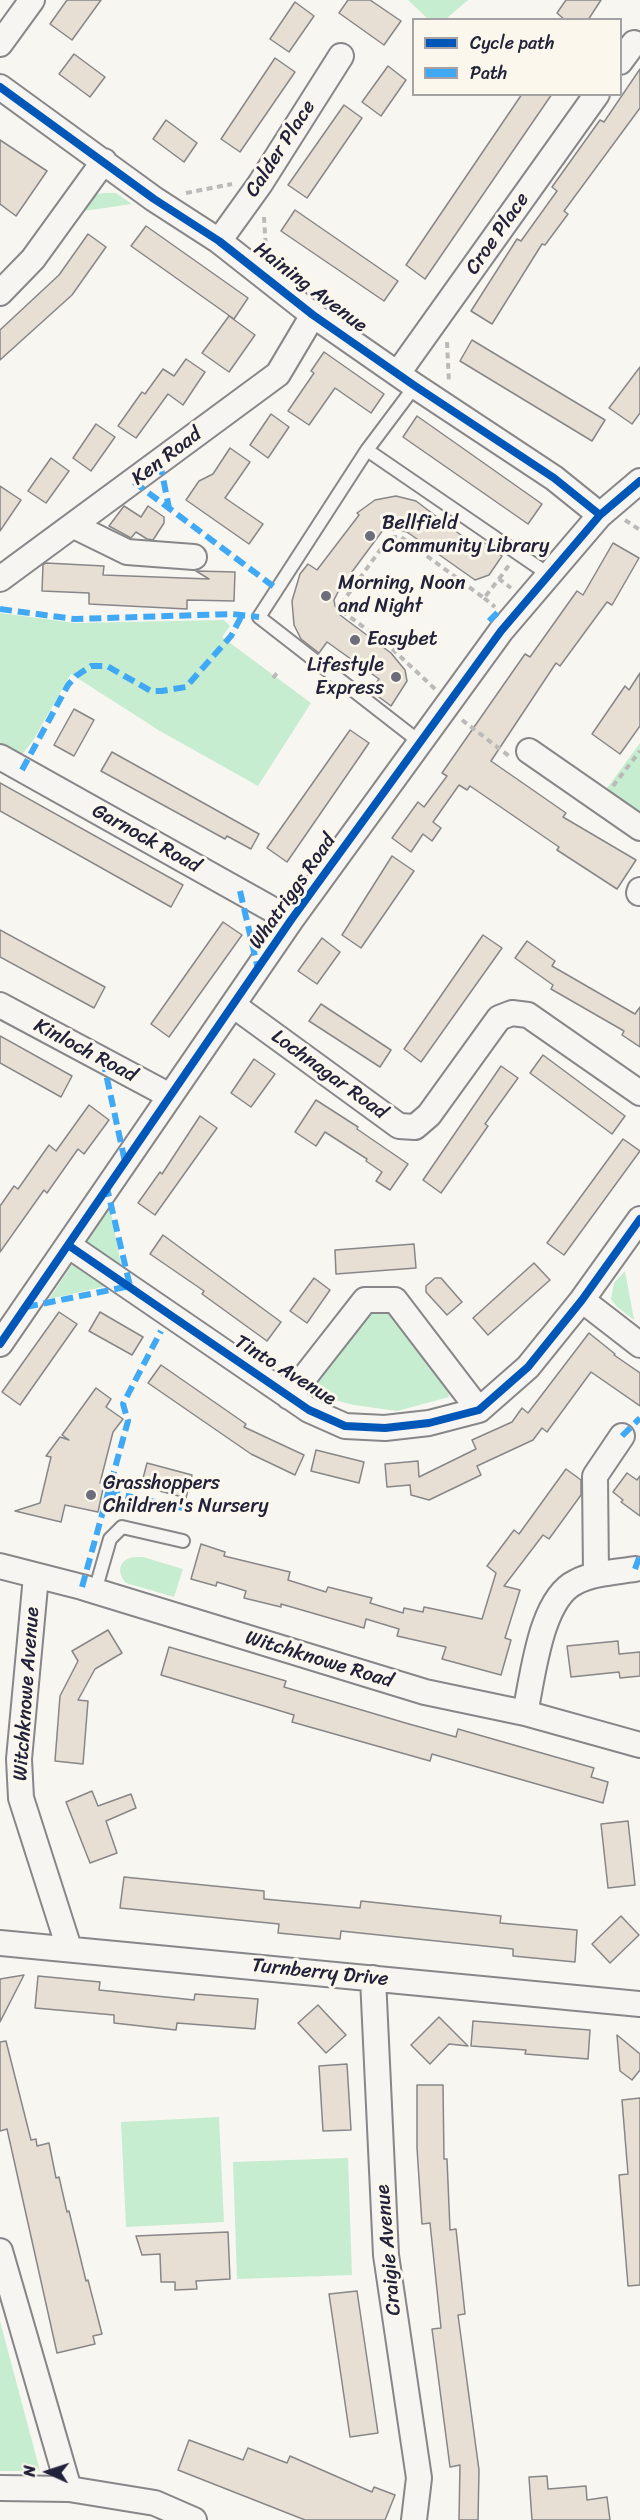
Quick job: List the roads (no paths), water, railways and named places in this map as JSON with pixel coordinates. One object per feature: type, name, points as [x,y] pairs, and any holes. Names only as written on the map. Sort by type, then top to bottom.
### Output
[{"type":"street","points":[[0,44],[32,0]]},
{"type":"street","name":"Calder Place","points":[[219,241],[261,181],[340,56]]},
{"type":"street","name":"Haining Avenue","points":[[0,87],[105,161],[154,199],[219,241],[313,315],[554,478],[600,515]]},
{"type":"street","name":"Croe Place","points":[[407,380],[445,309],[596,96]]},
{"type":"street","points":[[0,293],[33,259],[105,161]]},
{"type":"street","name":"Ken Road","points":[[0,579],[278,374],[313,315]]},
{"type":"street","name":"Whatriggs Road","points":[[0,1344],[291,920],[501,631],[600,515],[640,481]]},
{"type":"street","points":[[74,526],[127,552],[194,557]]},
{"type":"street","points":[[529,752],[640,828]]},
{"type":"street","name":"Garnock Road","points":[[0,757],[291,920]]},
{"type":"street","name":"Kinloch Road","points":[[0,1005],[170,1096]]},
{"type":"street","name":"Lochnagar Road","points":[[233,1005],[399,1126],[415,1127],[429,1115],[499,1018],[512,1013],[528,1015],[640,1093]]},
{"type":"street","name":"Tinto Avenue","points":[[68,1245],[309,1410],[345,1426],[385,1428],[429,1423],[479,1410],[528,1367],[582,1300],[640,1219]]},
{"type":"street","name":"Tinto Avenue","points":[[289,1397],[365,1300],[395,1300],[479,1410]]},
{"type":"street","points":[[582,1300],[640,1345]]},
{"type":"street","points":[[596,1575],[595,1476],[622,1436]]},
{"type":"street","name":"Witchknowe Road","points":[[0,1566],[95,1591],[425,1692],[525,1713],[640,1745]]},
{"type":"street","points":[[525,1713],[545,1620],[561,1594],[574,1582],[596,1575],[635,1569]]},
{"type":"street","name":"Witchknowe Avenue","points":[[36,1576],[19,1759],[21,1798],[69,1948]]},
{"type":"street","name":"Turnberry Drive","points":[[0,1943],[640,2004]]},
{"type":"street","name":"Craigie Avenue","points":[[373,1978],[386,2255],[419,2478],[414,2520]]},
{"type":"street","points":[[0,2252],[69,2489]]},
{"type":"street","points":[[0,2488],[69,2489],[154,2503],[194,2520]]},
{"type":"lane","points":[[407,380],[367,450],[259,617],[421,743]]},
{"type":"lane","points":[[367,450],[548,574]]},
{"type":"lane","points":[[95,1591],[110,1539],[122,1527],[183,1541]]},
{"type":"place","name":"Bellfield Community Library","points":[[370,536]]},
{"type":"place","name":"Morning, Noon and Night","points":[[326,596]]},
{"type":"place","name":"Easybet","points":[[355,640]]},
{"type":"place","name":"Lifestyle Express","points":[[396,677]]},
{"type":"place","name":"Grasshoppers Children's Nursery","points":[[91,1495]]}]
